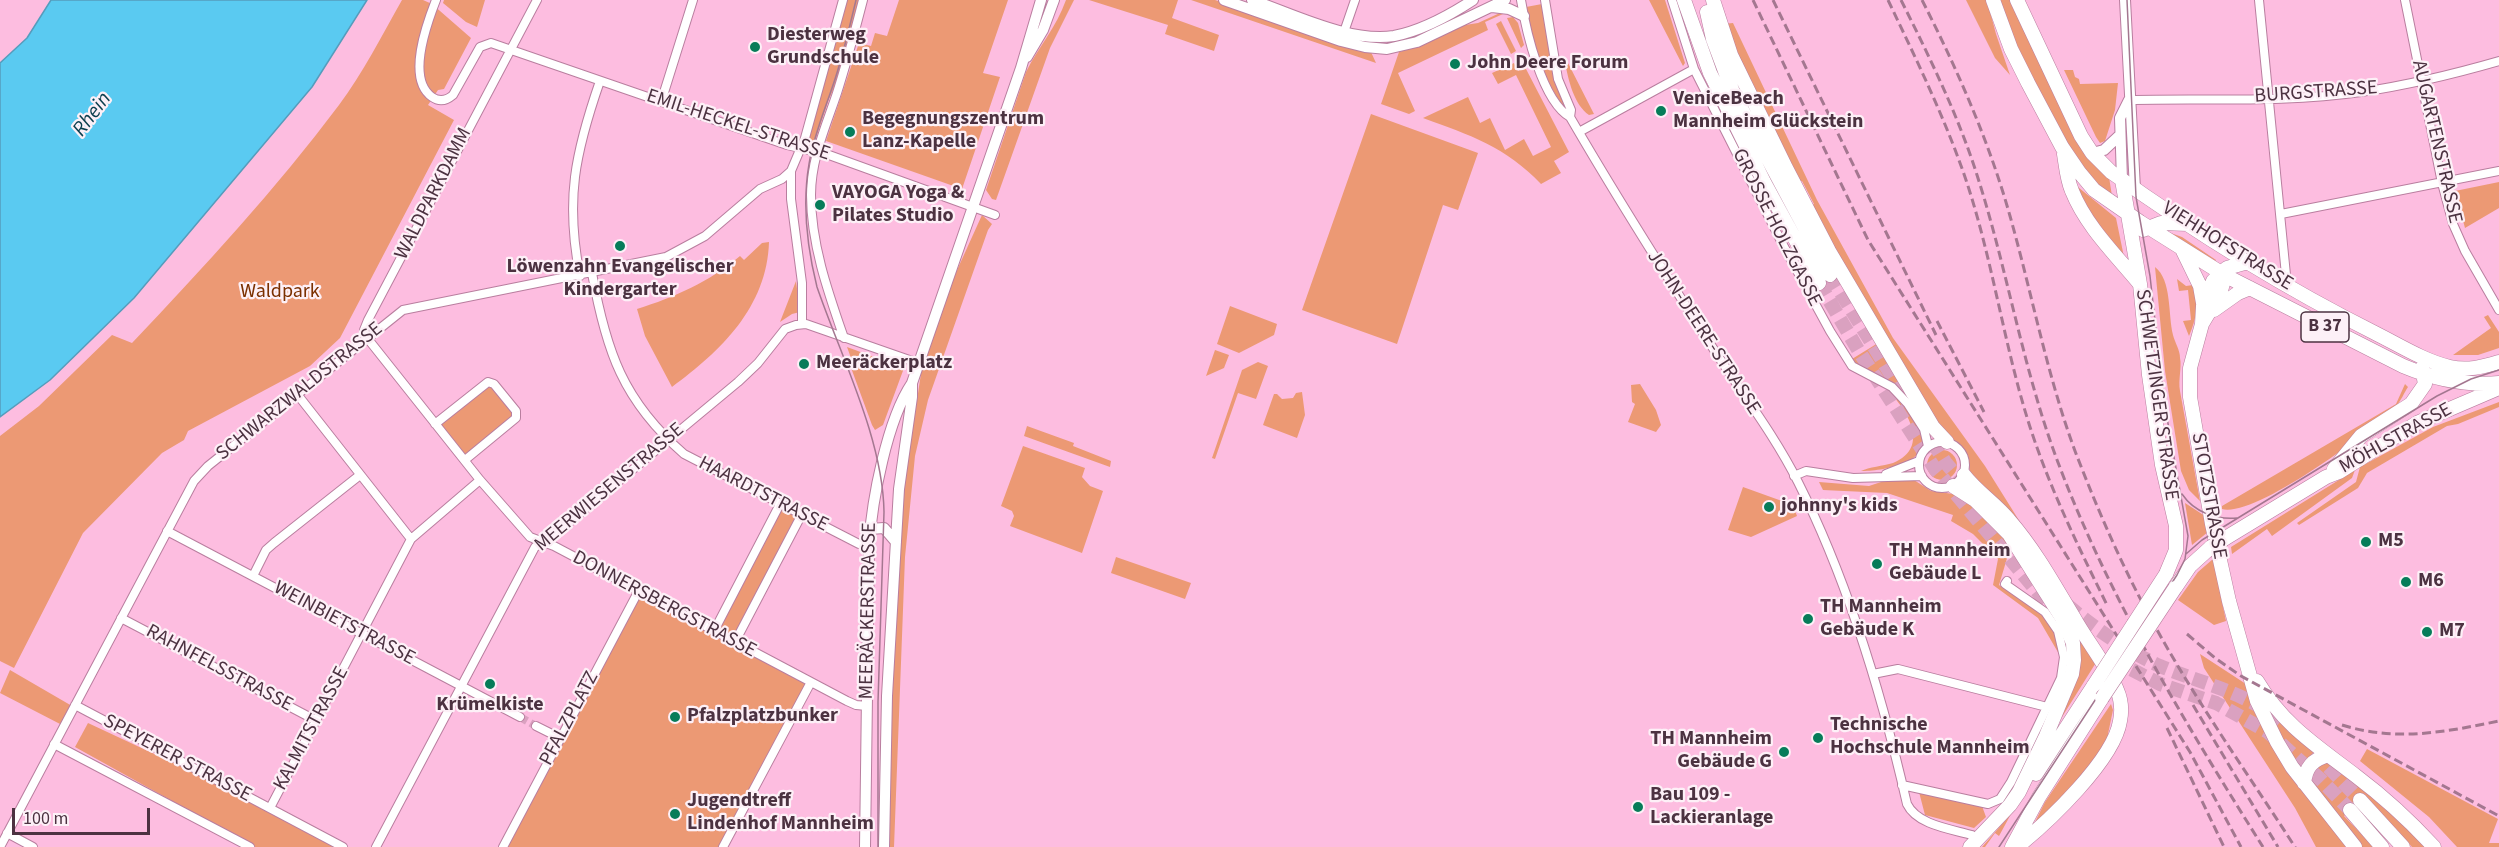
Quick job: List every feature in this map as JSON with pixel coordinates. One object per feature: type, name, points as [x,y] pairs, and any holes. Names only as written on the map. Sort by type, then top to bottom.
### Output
[{"type":"main road","points":[[1684,0],[1710,73],[1764,182],[1824,279],[1772,168],[1734,95],[1713,39],[1705,0]]},
{"type":"main road","points":[[1713,0],[1731,56],[1818,230],[1933,427],[1947,442]]},
{"type":"main road","name":"B 37","points":[[1993,0],[2011,49],[2062,147],[2094,190],[2127,213]]},
{"type":"main road","name":"B 37","points":[[2017,0],[2081,136],[2092,153],[2122,180]]},
{"type":"main road","points":[[2062,147],[2071,189],[2077,203],[2097,233],[2140,284]]},
{"type":"main road","name":"VIEHHOFSTRASSE","points":[[2122,180],[2287,285],[2333,312],[2412,351],[2441,365],[2453,368],[2474,368],[2499,362]]},
{"type":"main road","name":"SCHWETZINGER STRASSE","points":[[1974,845],[2014,807],[2174,559],[2177,538],[2162,465],[2140,284],[2122,180]]},
{"type":"main road","name":"VIEHHOFSTRASSE","points":[[2127,213],[2182,249],[2250,288],[2424,375],[2461,383],[2499,383]]},
{"type":"main road","points":[[2132,239],[2148,227],[2162,223],[2189,224]]},
{"type":"main road","points":[[2223,246],[2224,272],[2248,262]]},
{"type":"main road","points":[[2182,249],[2200,286],[2207,308],[2250,288]]},
{"type":"main road","name":"STOTZSTRASSE","points":[[2224,272],[2213,280],[2190,368],[2190,397],[2223,578],[2251,682],[2277,742],[2304,783],[2355,847]]},
{"type":"main road","points":[[2412,351],[2424,375]]},
{"type":"main road","name":"MÖHLSTRASSE","points":[[2326,477],[2361,436],[2411,404],[2425,384],[2424,375]]},
{"type":"main road","name":"MÖHLSTRASSE","points":[[2012,847],[2039,797],[2190,566],[2211,547],[2417,423],[2499,388]]},
{"type":"main road","points":[[1964,475],[1972,486],[2011,521],[2031,550],[2102,662],[2118,691],[2121,704],[2120,721],[2110,747],[2051,817],[2017,847]]},
{"type":"main road","points":[[1953,486],[1989,512],[2016,543],[2069,631],[2074,651],[2074,667],[2066,691],[2019,792],[1974,845]]},
{"type":"main road","points":[[2248,667],[2275,710],[2294,730],[2385,799],[2434,847]]},
{"type":"main road","points":[[2304,783],[2305,773],[2311,762],[2328,755]]},
{"type":"main road","points":[[2360,800],[2403,847]]},
{"type":"main road","points":[[2350,810],[2382,847]]},
{"type":"street","name":"EMIL-HECKEL-STRASSE","points":[[436,0],[422,40],[421,84],[429,95],[442,101],[453,96],[480,47],[491,43],[800,149],[817,152],[995,215]]},
{"type":"street","name":"WALDPARKDAMM","points":[[367,339],[364,330],[368,320],[537,0]]},
{"type":"street","points":[[661,102],[693,0]]},
{"type":"street","points":[[843,0],[828,60],[791,171],[791,199],[802,283],[802,324],[918,363]]},
{"type":"street","points":[[844,338],[826,283],[813,225],[811,194],[817,152],[847,61],[863,0]]},
{"type":"street","points":[[1021,68],[1041,0]]},
{"type":"street","points":[[1021,68],[1043,30],[1054,0]]},
{"type":"street","points":[[1224,0],[1341,41],[1387,49],[1417,42],[1505,0]]},
{"type":"street","points":[[1252,0],[1344,32],[1394,36],[1425,25],[1473,0]]},
{"type":"street","points":[[1344,32],[1355,0]]},
{"type":"street","name":"JOHN-DEERE-STRASSE","points":[[1521,0],[1536,65],[1559,111],[1570,117],[1669,280],[1794,476],[1838,574],[1873,674],[1902,785],[1912,814],[1972,835],[1974,845]]},
{"type":"street","name":"JOHN-DEERE-STRASSE","points":[[1545,0],[1558,79],[1571,110],[1570,117]]},
{"type":"street","name":"GROSSE HOLZGASSE","points":[[1672,0],[1694,69],[1783,245],[1830,331],[1852,366],[1892,387],[1908,404],[1924,429],[1928,446]]},
{"type":"street","points":[[2125,0],[2135,189]]},
{"type":"street","points":[[2259,0],[2287,285]]},
{"type":"street","name":"AUGARTENSTRASSE","points":[[2405,0],[2442,183],[2458,239],[2499,310]]},
{"type":"street","points":[[1492,7],[1509,9],[1524,16]]},
{"type":"street","name":"BURGSTRASSE","points":[[2129,100],[2270,99],[2359,93],[2422,82],[2499,61]]},
{"type":"street","name":"MEERÄCKERSTRASSE","points":[[884,847],[887,688],[898,489],[912,383],[1021,68]]},
{"type":"street","points":[[1579,132],[1694,69]]},
{"type":"street","points":[[580,276],[574,237],[572,192],[582,134],[600,81]]},
{"type":"street","points":[[2122,180],[2120,118],[2129,100]]},
{"type":"street","points":[[2092,153],[2104,150],[2120,135]]},
{"type":"street","name":"SCHWARZWALDSTRASSE","points":[[0,847],[200,472],[403,310],[650,261],[681,250],[705,236],[760,189],[782,179],[791,171]]},
{"type":"street","points":[[2281,213],[2499,171]]},
{"type":"street","name":"HAARDTSTRASSE","points":[[592,273],[601,324],[617,370],[639,406],[668,440],[684,454],[801,516],[859,544],[869,545]]},
{"type":"street","name":"MEERWIESENSTRASSE","points":[[376,847],[535,547],[548,540],[738,382],[758,363],[780,333],[789,327],[802,324]]},
{"type":"street","name":"DONNERSBERGSTRASSE","points":[[367,339],[480,480],[530,537],[554,546],[856,705],[867,706]]},
{"type":"street","points":[[435,424],[488,382],[494,384],[502,393],[516,411],[516,418],[465,460]]},
{"type":"street","name":"MEERÄCKERSTRASSE","points":[[866,847],[870,529],[880,469],[904,394],[912,383]]},
{"type":"street","points":[[297,394],[411,539]]},
{"type":"street","points":[[1877,477],[1919,461],[1928,446],[1940,442],[1947,442],[1959,448],[1966,468],[1964,475],[1953,486],[1939,488],[1932,486],[1922,476],[1919,461]]},
{"type":"street","points":[[1794,476],[1806,471],[1853,478],[1922,476]]},
{"type":"street","points":[[253,576],[266,550],[360,475]]},
{"type":"street","name":"KALMITSTRASSE","points":[[270,808],[411,539],[480,480]]},
{"type":"street","points":[[714,632],[780,504]]},
{"type":"street","points":[[735,642],[801,516]]},
{"type":"street","points":[[870,529],[884,528],[896,542]]},
{"type":"street","name":"WEINBIETSTRASSE","points":[[168,531],[520,717]]},
{"type":"street","points":[[1902,785],[1988,804],[2000,799],[2012,782],[2061,678],[2064,657],[2062,643],[2052,621],[2045,612],[2005,584],[2007,581]]},
{"type":"street","name":"PFALZPLATZ","points":[[503,847],[638,592]]},
{"type":"street","name":"RAHNFELSSTRASSE","points":[[121,618],[317,721]]},
{"type":"street","points":[[1873,674],[1898,669],[2047,707]]},
{"type":"street","points":[[723,847],[811,682]]},
{"type":"street","name":"SPEYERER STRASSE","points":[[75,705],[343,847]]},
{"type":"street","points":[[536,726],[560,738]]},
{"type":"street","points":[[54,744],[250,847]]},
{"type":"street","points":[[7,833],[33,847]]},
{"type":"green space","name":"Waldpark","points":[[402,0],[423,0],[432,4],[471,38],[444,89],[438,90],[428,105],[454,120],[340,338],[310,366],[188,431],[184,440],[162,453],[83,533],[14,668],[0,661],[0,436],[39,406],[112,335],[132,343],[186,286],[265,197],[339,105],[364,67]]},
{"type":"green space","points":[[444,0],[485,0],[477,27],[466,22],[443,3]]},
{"type":"green space","points":[[843,0],[863,0],[842,71],[829,99],[812,150],[800,149]]},
{"type":"green space","points":[[899,0],[1008,0],[983,73],[1000,77],[962,189],[826,141],[859,43],[871,46],[875,33],[887,36]]},
{"type":"green space","points":[[1066,0],[1074,0],[1050,48],[996,200],[992,199],[986,190],[1026,72]]},
{"type":"green space","points":[[1089,0],[1178,0],[1172,18],[1219,35],[1214,51],[1165,34],[1168,25]]},
{"type":"green space","points":[[1191,0],[1215,0],[1371,52],[1376,63]]},
{"type":"green space","points":[[1649,0],[1665,0],[1685,63],[1683,66]]},
{"type":"green space","points":[[1966,0],[1987,0],[2010,75],[1995,58]]},
{"type":"green space","points":[[1999,0],[2011,0],[2109,177],[2112,196],[2094,180],[2077,159],[2045,107]]},
{"type":"green space","points":[[1542,4],[1552,71],[1567,111],[1546,75],[1529,21],[1526,7]]},
{"type":"green space","points":[[1502,12],[1503,14],[1485,22],[1488,30],[1398,73],[1415,111],[1409,114],[1381,104],[1399,52]]},
{"type":"green space","points":[[1513,17],[1518,23],[1524,45],[1521,48],[1507,18]]},
{"type":"green space","points":[[1501,21],[1516,51],[1511,54],[1496,24]]},
{"type":"green space","points":[[1733,23],[1817,200],[1893,338],[1985,466],[2050,570],[1970,477],[1964,450],[1935,424],[1811,206],[1814,204],[1802,181],[1798,181],[1723,24]]},
{"type":"green space","points":[[1567,61],[1594,114],[1589,115],[1579,105],[1572,91],[1565,62]]},
{"type":"green space","points":[[1514,63],[1518,71],[1525,67],[1569,152],[1554,161],[1561,173],[1541,184],[1501,151],[1423,118],[1468,97],[1480,123],[1490,118],[1505,150],[1524,139],[1533,156],[1551,147],[1516,75],[1498,84],[1492,73]]},
{"type":"green space","points":[[2064,70],[2073,70],[2080,84],[2118,83],[2115,110],[2105,141],[2100,143],[2096,137]]},
{"type":"green space","points":[[1371,114],[1478,153],[1458,210],[1443,205],[1397,344],[1302,310]]},
{"type":"green space","points":[[2499,182],[2499,208],[2465,228],[2455,191]]},
{"type":"green space","points":[[2073,183],[2116,218],[2124,257],[2093,218]]},
{"type":"green space","points":[[982,215],[992,224],[928,400],[915,456],[905,557],[894,847],[886,847],[899,534],[908,459],[922,367],[948,290]]},
{"type":"green space","points":[[2165,231],[2182,237],[2216,260],[2214,263]]},
{"type":"green space","points":[[769,242],[760,287],[738,325],[708,358],[672,387],[645,336],[637,309],[691,288],[716,274],[740,256],[744,260],[762,243]]},
{"type":"green space","points":[[2155,267],[2167,289],[2173,335],[2180,355],[2180,391],[2200,501],[2189,490],[2181,471],[2165,371]]},
{"type":"green space","points":[[2177,279],[2186,286],[2193,285],[2195,292],[2196,311],[2189,336],[2183,321],[2191,320],[2188,290],[2179,291]]},
{"type":"green space","points":[[796,281],[800,312],[780,322]]},
{"type":"green space","points":[[1230,306],[1277,324],[1274,335],[1239,353],[1217,344]]},
{"type":"green space","points":[[2488,315],[2499,332],[2499,348],[2478,355],[2453,355],[2491,328],[2484,317]]},
{"type":"green space","points":[[1878,343],[1908,394],[1906,396],[1890,382],[1854,363],[1852,359]]},
{"type":"green space","points":[[847,347],[904,368],[883,425],[875,430],[850,365],[851,358]]},
{"type":"green space","points":[[1215,350],[1229,355],[1224,368],[1206,376]]},
{"type":"green space","points":[[1258,362],[1268,366],[1256,399],[1238,393],[1215,459],[1212,458],[1242,370]]},
{"type":"green space","points":[[488,382],[516,418],[465,460],[435,424]]},
{"type":"green space","points":[[1640,384],[1656,410],[1661,425],[1656,432],[1628,422],[1635,404],[1632,402],[1631,385]]},
{"type":"green space","points":[[2405,384],[2408,387],[2396,406],[2363,434],[2312,471],[2260,500],[2238,508],[2222,509],[2222,506],[2396,404]]},
{"type":"green space","points":[[1887,389],[1894,394],[1918,425],[1923,442],[1920,451],[1903,463],[1892,467],[1861,471],[1893,463],[1905,456],[1911,448],[1913,438],[1908,417]]},
{"type":"green space","points":[[1302,392],[1305,415],[1297,438],[1263,425],[1274,394],[1282,399],[1293,398],[1296,393]]},
{"type":"green space","points":[[2499,402],[2499,407],[2458,424],[2447,426],[2367,473],[2358,488],[2299,525],[2297,523],[2356,482],[2360,467],[2433,427]]},
{"type":"green space","points":[[1027,426],[1074,443],[1073,446],[1111,461],[1110,467],[1024,436]]},
{"type":"green space","points":[[1023,446],[1085,468],[1082,477],[1090,486],[1103,491],[1082,553],[1010,526],[1014,516],[1012,511],[1001,506]]},
{"type":"green space","points":[[1942,450],[1953,454],[1957,465],[1953,476],[1942,480],[1931,476],[1927,465],[1931,454]]},
{"type":"green space","points":[[2355,470],[2352,478],[2272,536],[2267,529],[2232,554],[2231,547]]},
{"type":"green space","points":[[1914,480],[1931,491],[1961,495],[2011,545],[1999,585],[2042,615],[2057,635],[2059,654],[2038,618],[1993,585],[1998,559],[1973,534],[1951,521],[1953,515],[1887,493],[1823,490],[1819,482],[1869,486],[1884,481]]},
{"type":"green space","points":[[1743,487],[1793,505],[1797,516],[1751,537],[1728,530]]},
{"type":"green space","points":[[2185,503],[2205,516],[2208,532],[2192,545]]},
{"type":"green space","points":[[780,504],[801,516],[735,642],[808,682],[720,847],[503,847],[638,592],[714,631]]},
{"type":"green space","points":[[1116,557],[1191,583],[1185,599],[1111,573]]},
{"type":"green space","points":[[2213,559],[2226,621],[2214,625],[2178,600],[2198,572]]},
{"type":"green space","points":[[2080,635],[2097,661],[2052,733],[2077,637]]},
{"type":"green space","points":[[2200,654],[2246,684],[2254,711],[2279,757],[2347,847],[2316,847],[2295,808],[2204,668]]},
{"type":"green space","points":[[10,670],[72,706],[62,725],[0,693]]},
{"type":"green space","points":[[2265,702],[2318,752],[2307,759],[2302,771],[2287,753]]},
{"type":"green space","points":[[2111,704],[2113,710],[2108,734],[2112,736],[2099,757],[2037,826],[2034,824],[2045,802]]},
{"type":"green space","points":[[88,723],[270,808],[343,847],[255,847],[75,747]]},
{"type":"green space","points":[[2367,749],[2498,819],[2489,843],[2499,843],[2499,847],[2457,847],[2429,817],[2360,761]]},
{"type":"green space","points":[[2324,760],[2356,781],[2430,847],[2412,847],[2365,795],[2344,816],[2374,847],[2359,847],[2310,780],[2312,767]]},
{"type":"green space","points":[[1919,792],[1982,806],[1986,817],[1974,828],[1925,815]]},
{"type":"green space","points":[[2011,814],[1999,836],[1995,833],[1985,847],[1982,847]]},
{"type":"water","name":"Rhein","points":[[51,0],[367,0],[312,87],[134,298],[50,380],[0,417],[0,63],[27,38]]},
{"type":"tunnel","points":[[1830,275],[1909,404]]},
{"type":"tunnel","points":[[1819,283],[1860,353],[1935,469],[2051,608]]},
{"type":"tunnel","points":[[1921,423],[1945,462],[1969,490]]},
{"type":"tunnel","points":[[2067,605],[2100,631],[2135,653],[2160,666],[2256,704],[2285,724]]},
{"type":"tunnel","points":[[2113,660],[2160,684],[2216,703],[2268,732],[2350,810]]},
{"type":"tunnel","points":[[520,717],[536,726]]},
{"type":"tunnel","points":[[2314,752],[2360,800]]},
{"type":"tram line","points":[[856,0],[839,67],[811,153],[806,210],[808,241],[817,287],[869,427],[882,484],[884,512],[878,702],[878,847]]},
{"type":"tram line","points":[[1999,847],[2177,575],[2185,559],[2188,536],[2164,401],[2150,276],[2136,197],[2127,0]]},
{"type":"tram line","points":[[2186,554],[2202,540],[2437,396],[2471,379],[2499,370]]},
{"type":"tram line","points":[[2182,494],[2193,506],[2206,514],[2221,518],[2237,518]]},
{"type":"railway","points":[[1753,0],[1868,240],[2190,752],[2241,847]]},
{"type":"railway","points":[[1773,0],[1936,335]]},
{"type":"railway","points":[[1888,0],[1958,157],[1984,241],[2013,366],[2030,427],[2066,518],[2108,607]]},
{"type":"railway","points":[[1901,0],[1942,86],[1969,153],[1988,210],[2044,422],[2076,508],[2149,657],[2263,847]]},
{"type":"railway","points":[[1922,0],[1960,79],[2002,188],[2065,422],[2110,536],[2139,597],[2184,676],[2295,847]]},
{"type":"railway","points":[[1937,321],[1984,412]]},
{"type":"railway","points":[[2187,634],[2241,676],[2499,816]]},
{"type":"railway","points":[[2193,705],[2278,847]]},
{"type":"railway","points":[[2342,725],[2362,730],[2401,734],[2440,732],[2499,721]]},
{"type":"railway","points":[[2167,728],[2224,847]]},
{"type":"place","name":"Diesterweg Grundschule","points":[[755,47]]},
{"type":"place","name":"John Deere Forum","points":[[1455,64]]},
{"type":"place","name":"VeniceBeach Mannheim Glückstein","points":[[1661,111]]},
{"type":"place","name":"Begegnungszentrum Lanz-Kapelle","points":[[850,132]]},
{"type":"place","name":"VAYOGA Yoga & Pilates Studio","points":[[820,205]]},
{"type":"place","name":"Löwenzahn Evangelischer Kindergarter","points":[[620,246]]},
{"type":"place","name":"Meeräckerplatz","points":[[804,364]]},
{"type":"place","name":"johnny's kids","points":[[1769,507]]},
{"type":"place","name":"M5","points":[[2366,542]]},
{"type":"place","name":"TH Mannheim Gebäude L","points":[[1877,564]]},
{"type":"place","name":"M6","points":[[2406,582]]},
{"type":"place","name":"TH Mannheim Gebäude K","points":[[1808,619]]},
{"type":"place","name":"M7","points":[[2427,632]]},
{"type":"place","name":"Krümelkiste","points":[[490,684]]},
{"type":"place","name":"Pfalzplatzbunker","points":[[675,717]]},
{"type":"place","name":"Technische Hochschule Mannheim","points":[[1818,738]]},
{"type":"place","name":"TH Mannheim Gebäude G","points":[[1784,752]]},
{"type":"place","name":"Bau 109 - Lackieranlage","points":[[1638,807]]},
{"type":"place","name":"Jugendtreff Lindenhof Mannheim","points":[[675,814]]}]
